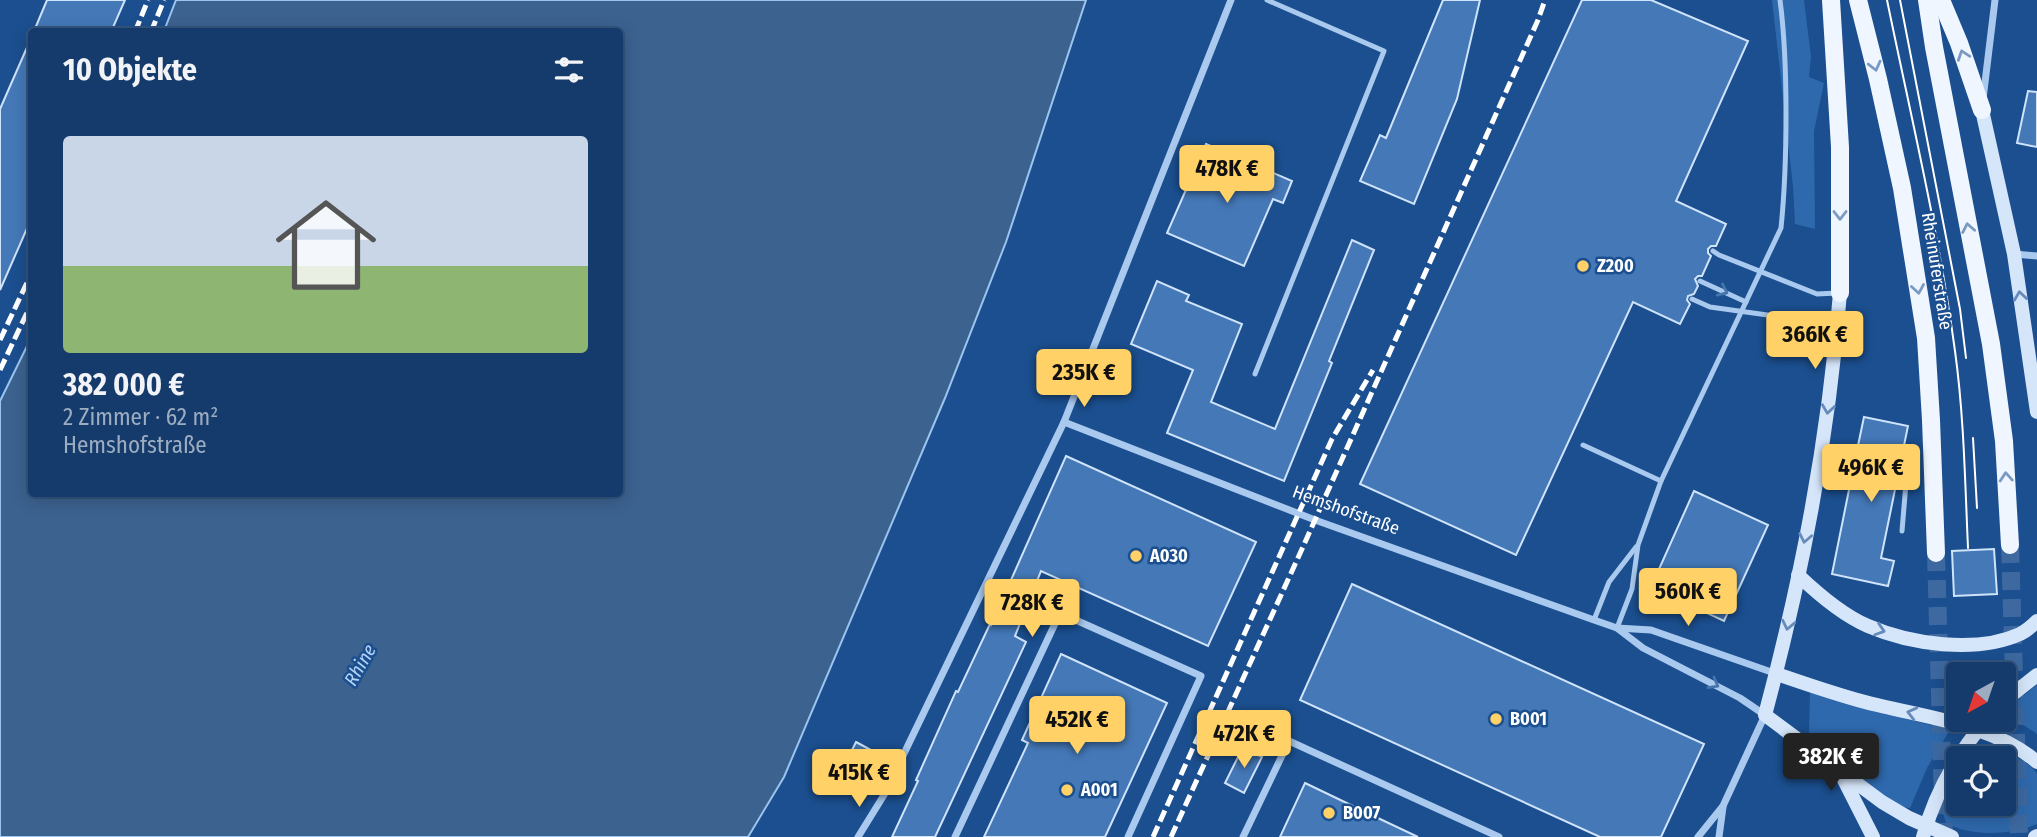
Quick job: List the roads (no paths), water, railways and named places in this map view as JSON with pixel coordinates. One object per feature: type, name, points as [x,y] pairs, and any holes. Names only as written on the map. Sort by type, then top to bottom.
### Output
[{"type":"main road","points":[[1831,0],[1840,147],[1840,293],[1835,359],[1798,575],[1777,674],[1765,715],[1925,832],[1952,837]]},
{"type":"main road","name":"Rheinuferstraße","points":[[1858,0],[1902,188],[1926,338],[1936,553]]},
{"type":"main road","name":"Rheinuferstraße","points":[[1927,0],[1991,344],[2004,441],[2010,545]]},
{"type":"main road","points":[[1941,0],[1982,110],[2014,254],[2037,412]]},
{"type":"main road","points":[[1798,575],[1821,597],[1866,625],[1912,641],[1953,646],[2002,640],[2022,633],[2037,621]]},
{"type":"main road","name":"Hemshofstraße","points":[[1777,674],[1864,701],[1946,717]]},
{"type":"main road","points":[[2016,692],[2037,675]]},
{"type":"main road","points":[[1925,832],[1941,787],[1976,732]]},
{"type":"main road","name":"Hemshofstraße","points":[[1995,732],[2037,762]]},
{"type":"main road","points":[[1839,770],[1873,837]]},
{"type":"street","points":[[858,837],[884,795],[1064,422],[1231,0]]},
{"type":"street","points":[[1982,110],[1996,0]]},
{"type":"street","points":[[2014,254],[2037,256]]},
{"type":"street","name":"Hemshofstraße","points":[[1064,422],[1315,520],[1594,620],[1617,628],[1651,629],[1777,674]]},
{"type":"street","points":[[955,837],[1060,613],[1201,676],[1128,837]]},
{"type":"street","name":"Hemshofstraße","points":[[1617,628],[1643,648],[1688,669],[1765,715]]},
{"type":"street","points":[[1698,837],[1723,806],[1765,715]]},
{"type":"street","points":[[1243,837],[1289,741],[1499,837]]},
{"type":"street","points":[[1719,837],[1723,806]]},
{"type":"lane","points":[[1255,374],[1384,51],[1267,0]]},
{"type":"lane","points":[[1617,628],[1632,589],[1638,545],[1661,481],[1781,228],[1786,183],[1786,87],[1780,0]]},
{"type":"lane","points":[[1713,251],[1817,294],[1840,293]]},
{"type":"lane","points":[[1700,281],[1746,302]]},
{"type":"lane","points":[[1692,299],[1710,307],[1782,317],[1802,329],[1835,359]]},
{"type":"lane","points":[[1583,445],[1661,481]]},
{"type":"lane","points":[[1821,453],[1855,460]]},
{"type":"lane","points":[[1899,470],[1907,471],[1902,531]]},
{"type":"lane","points":[[1594,620],[1609,582],[1638,545]]},
{"type":"water","name":"Rhine","points":[[176,0],[1086,0],[1006,242],[945,398],[784,777],[748,837],[0,837],[0,401],[28,344],[28,497],[623,497],[623,28],[165,28]]},
{"type":"tunnel","points":[[2010,545],[2019,837]]},
{"type":"tunnel","points":[[1936,553],[1944,837]]},
{"type":"tram line","points":[[1887,0],[1933,219],[1955,351],[1962,424],[1968,548]]},
{"type":"tram line","points":[[1900,0],[1960,309],[1966,358]]},
{"type":"tram line","points":[[1973,438],[1977,508]]},
{"type":"railway","points":[[137,28],[148,0]]},
{"type":"railway","points":[[153,28],[164,0]]},
{"type":"railway","points":[[1171,837],[1302,549],[1545,0]]},
{"type":"railway","points":[[0,340],[28,280]]},
{"type":"railway","points":[[0,370],[28,310]]},
{"type":"railway","points":[[1153,837],[1332,439],[1373,370]]},
{"type":"place","name":"Z200","points":[[1583,266]]},
{"type":"place","name":"A030","points":[[1136,556]]},
{"type":"place","name":"B001","points":[[1496,719]]},
{"type":"place","name":"A001","points":[[1067,790]]},
{"type":"place","name":"B007","points":[[1329,813]]}]
